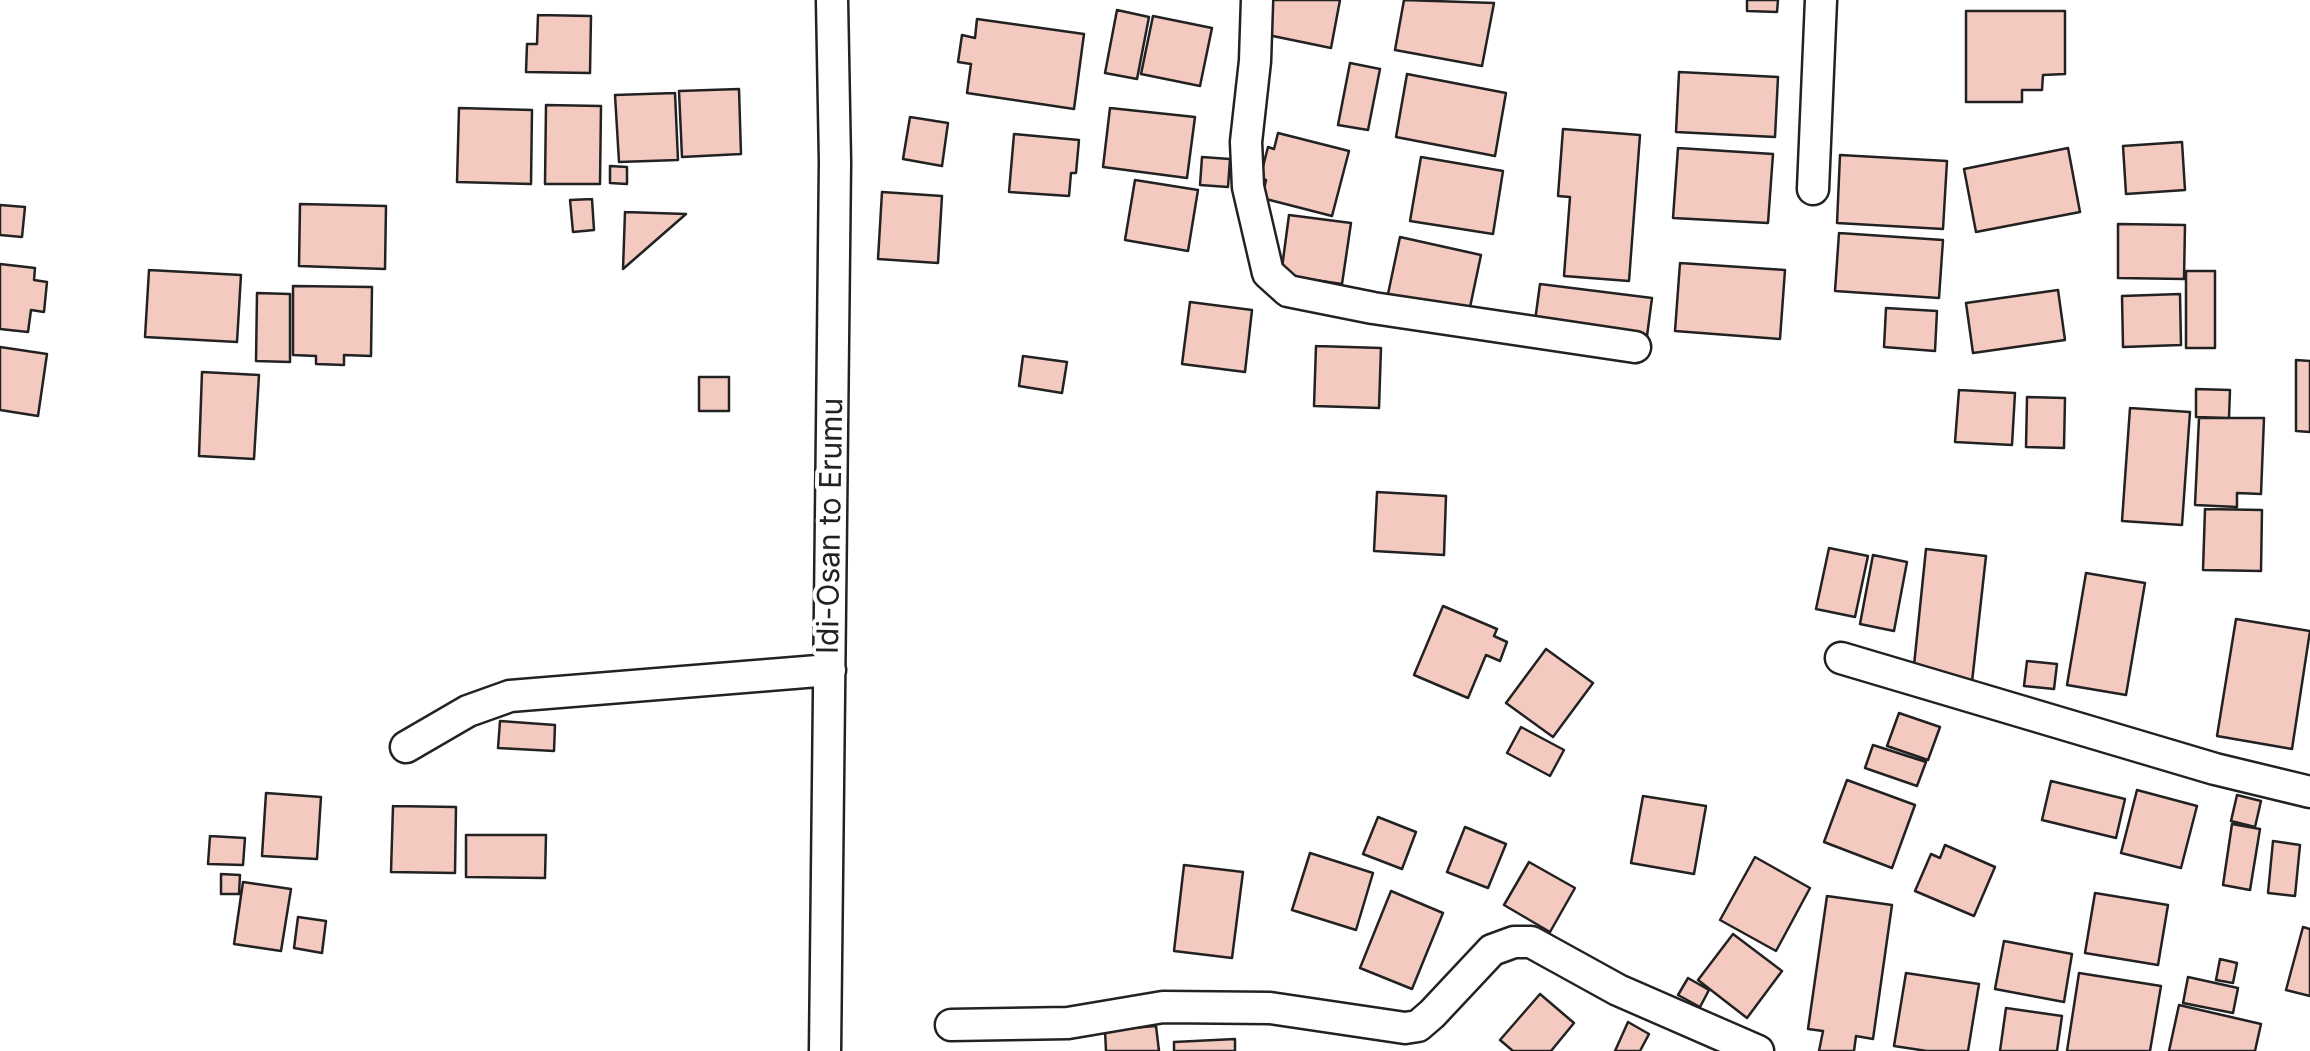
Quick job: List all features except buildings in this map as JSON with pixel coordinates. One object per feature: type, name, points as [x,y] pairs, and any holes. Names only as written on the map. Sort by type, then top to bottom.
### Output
[{"type":"street","name":"Idi-Osan to Erumu","points":[[825,1051],[834,181],[832,0]]},
{"type":"street","points":[[1257,0],[1246,142],[1248,187],[1268,273],[1288,291],[1373,308],[1635,347]]},
{"type":"street","points":[[1812,189],[1821,0]]},
{"type":"street","points":[[1841,658],[2216,769],[2310,792]]},
{"type":"street","points":[[406,747],[468,711],[510,696],[830,670]]},
{"type":"street","points":[[951,1026],[1068,1023],[1163,1007],[1270,1008],[1405,1028],[1418,1026],[1432,1014],[1492,950],[1514,942],[1531,942],[1618,990],[1758,1051]]}]
